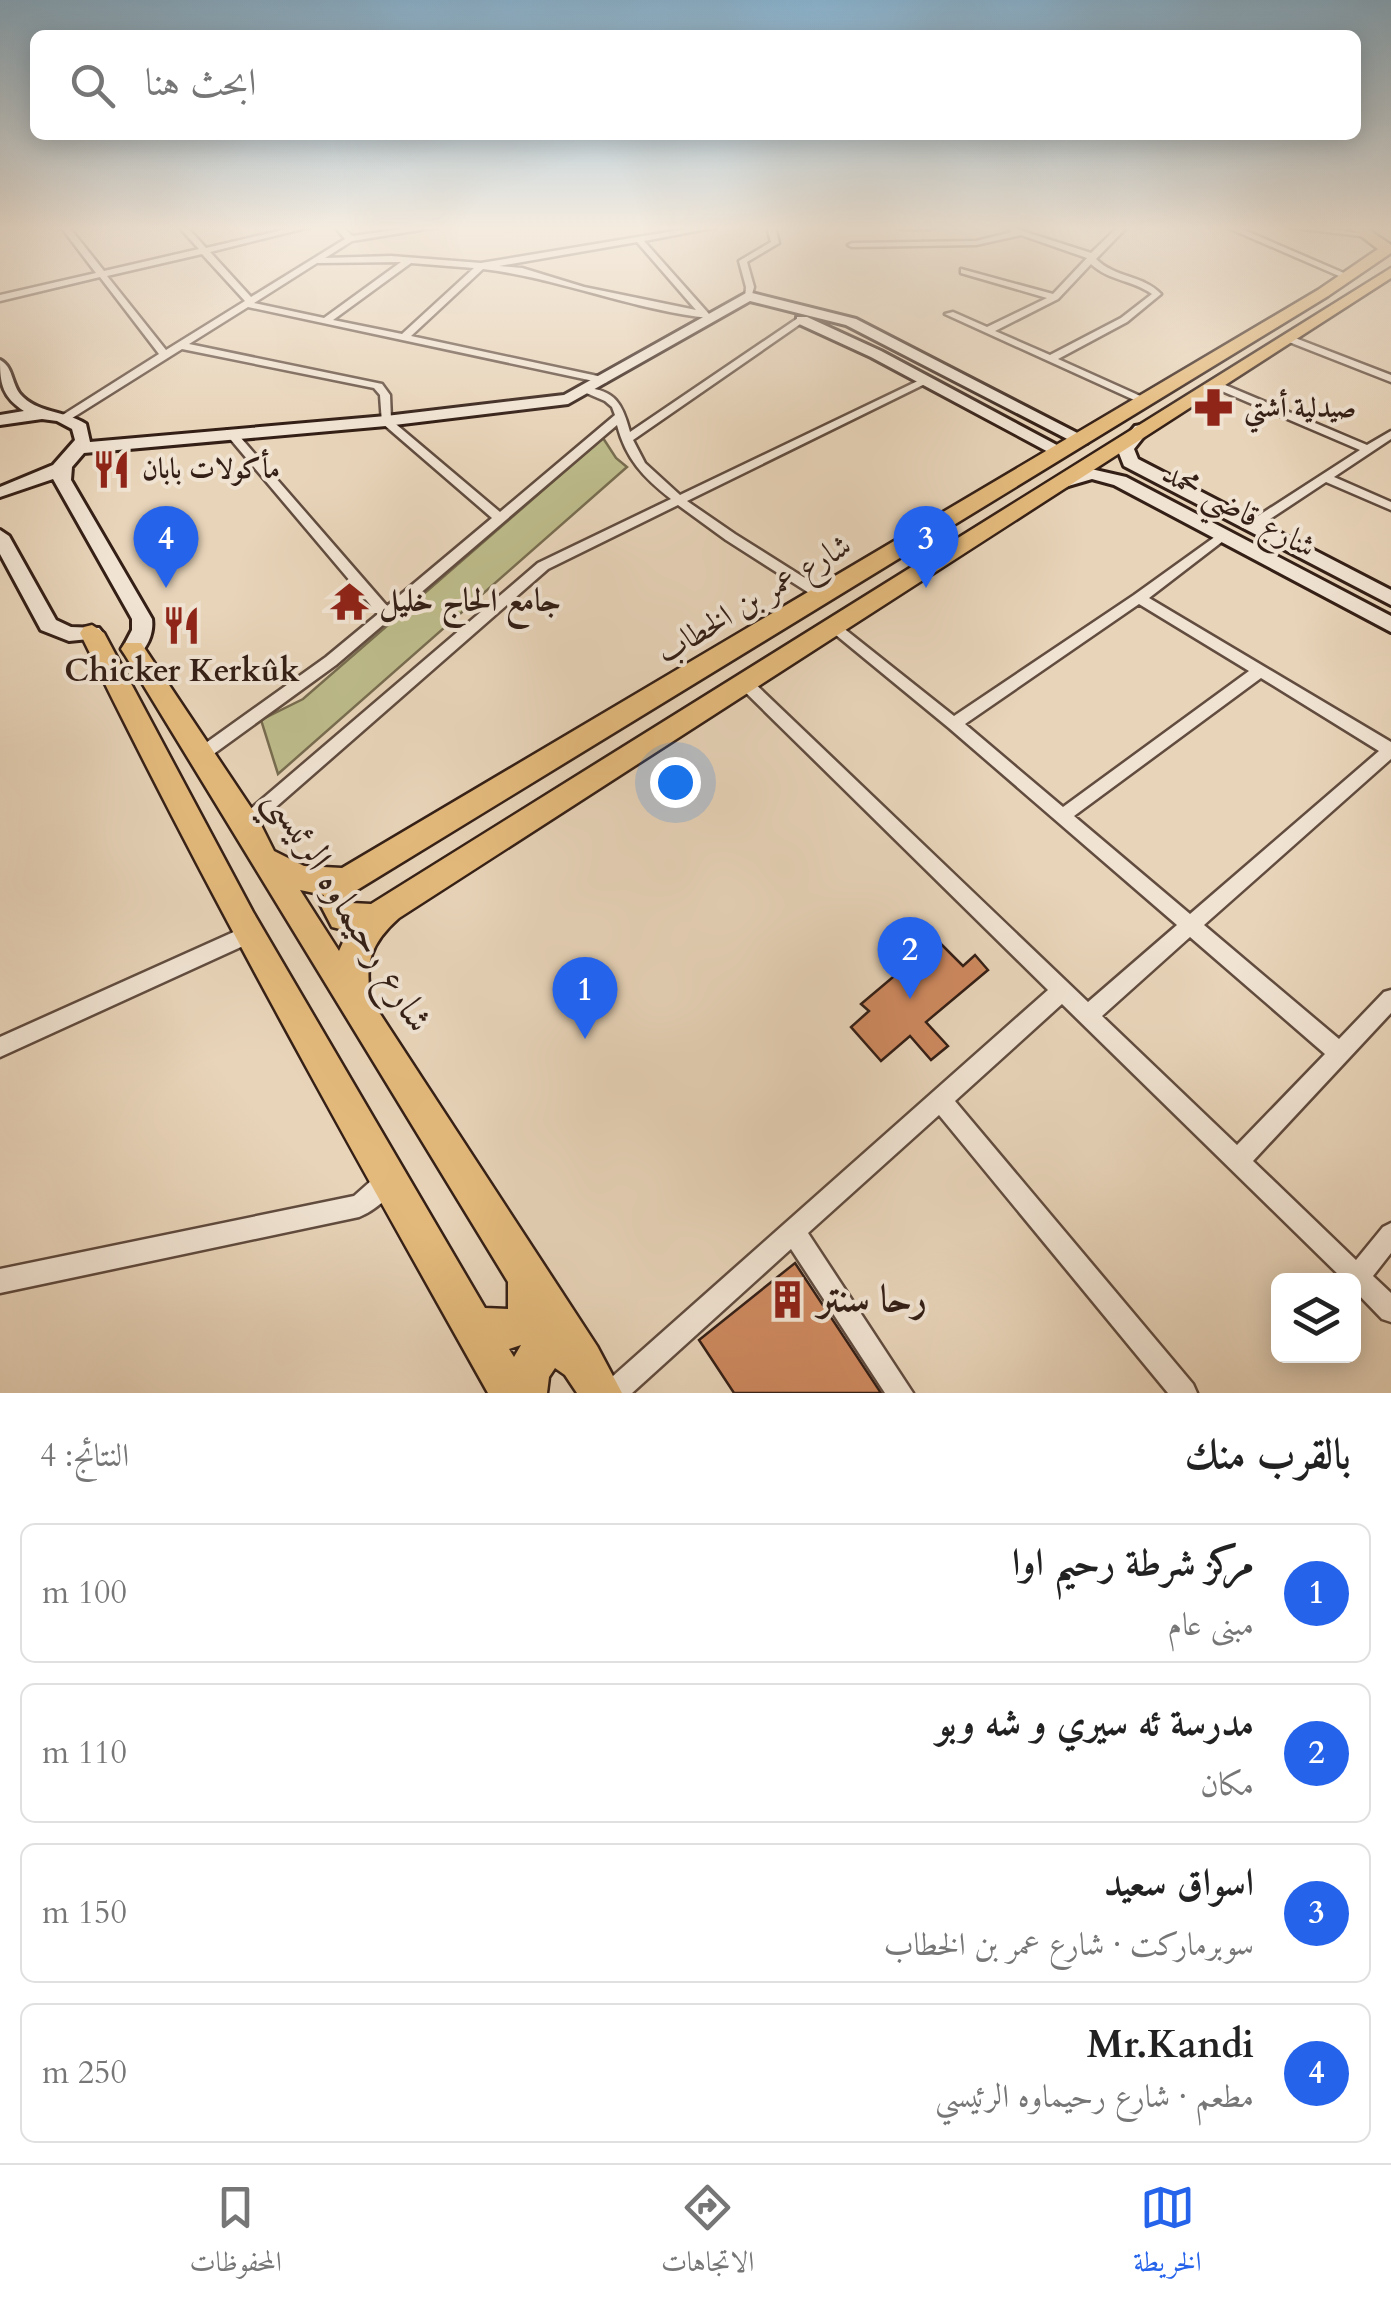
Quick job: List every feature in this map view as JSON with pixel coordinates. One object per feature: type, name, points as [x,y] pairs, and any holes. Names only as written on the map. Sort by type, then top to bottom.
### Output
[{"type":"main road","name":"شارع عمر بن الخطاب","points":[[347,882],[1323,292]]},
{"type":"main road","name":"شارع عمر بن الخطاب","points":[[355,1002],[350,962],[364,927],[376,918],[1360,292]]},
{"type":"main road","points":[[1290,312],[1314,321]]},
{"type":"main road","points":[[1231,348],[1256,357]]},
{"type":"main road","points":[[904,546],[931,564]]},
{"type":"main road","points":[[92,633],[150,753],[248,934],[511,1393]]},
{"type":"main road","name":"شارع رحيماوه الرئيسي","points":[[133,649],[592,1377]]},
{"type":"main road","points":[[570,748],[599,774]]},
{"type":"main road","points":[[264,860],[299,880],[347,882]]},
{"type":"main road","points":[[347,882],[335,904],[344,917],[376,918]]},
{"type":"main road","points":[[473,1326],[497,1332],[514,1330],[528,1320],[528,1276]]},
{"type":"main road","points":[[526,1393],[528,1373],[539,1353],[557,1347],[592,1377]]},
{"type":"street","points":[[0,298],[26,292]]},
{"type":"street","points":[[113,292],[164,354]]},
{"type":"street","points":[[239,292],[248,302],[324,321],[603,380]]},
{"type":"street","points":[[65,418],[264,292]]},
{"type":"street","points":[[324,321],[365,292]]},
{"type":"street","points":[[405,338],[454,292]]},
{"type":"street","points":[[595,292],[707,317]]},
{"type":"street","points":[[685,292],[707,317]]},
{"type":"street","points":[[748,296],[749,292]]},
{"type":"street","points":[[1040,292],[1055,296]]},
{"type":"street","points":[[987,330],[1059,292]]},
{"type":"street","points":[[1050,359],[1124,320],[1155,292]]},
{"type":"street","points":[[80,448],[230,432],[386,422],[544,404],[588,390],[748,296],[852,322],[1081,439]]},
{"type":"street","points":[[730,307],[801,320],[928,380],[1060,452]]},
{"type":"street","points":[[950,314],[1143,401]]},
{"type":"street","points":[[626,440],[801,320]]},
{"type":"street","points":[[1287,338],[1391,379]]},
{"type":"street","points":[[180,345],[378,386],[385,395],[386,422],[499,518]]},
{"type":"street","points":[[1376,373],[1391,364]]},
{"type":"street","points":[[0,365],[17,401],[40,414]]},
{"type":"street","points":[[246,823],[543,566],[928,380]]},
{"type":"street","points":[[1214,384],[1368,449]]},
{"type":"street","points":[[588,390],[607,396],[618,405],[626,440],[643,469],[680,500],[822,596]]},
{"type":"street","points":[[0,416],[17,401]]},
{"type":"street","points":[[0,416],[40,414],[65,418],[84,433],[80,448],[63,466],[28,484],[0,492]]},
{"type":"street","points":[[202,754],[298,686],[621,416]]},
{"type":"street","name":"شارع قاضي محمد","points":[[1141,430],[1125,448],[1130,462],[1391,598]]},
{"type":"street","points":[[230,432],[386,614]]},
{"type":"street","points":[[1250,526],[1391,434]]},
{"type":"street","name":"شارع رحيماوه الرئيسي","points":[[63,466],[66,489],[142,619],[143,630],[133,649]]},
{"type":"street","name":"شارع قاضي محمد","points":[[1055,485],[1078,476],[1102,474],[1391,624]]},
{"type":"street","points":[[1324,477],[1391,506]]},
{"type":"street","points":[[0,506],[38,490],[66,489]]},
{"type":"street","points":[[0,536],[48,625],[70,634],[92,633]]},
{"type":"street","points":[[954,724],[1223,536]]},
{"type":"street","points":[[1088,1014],[1391,750],[1138,598]]},
{"type":"street","points":[[832,626],[954,724],[1340,1053]]},
{"type":"street","points":[[1062,817],[1260,672]]},
{"type":"street","points":[[744,682],[1355,1273]]},
{"type":"street","points":[[0,1048],[248,934]]},
{"type":"street","points":[[613,1393],[1063,990]]},
{"type":"street","points":[[1237,1161],[1391,999]]},
{"type":"street","points":[[940,1099],[1184,1393]]},
{"type":"street","points":[[0,1282],[358,1206],[388,1180]]},
{"type":"street","points":[[793,1231],[900,1393]]},
{"type":"street","points":[[1360,1273],[1391,1235]]},
{"type":"street","points":[[1361,1279],[1391,1310]]},
{"type":"shaded area","points":[[603,438],[627,467],[278,774],[261,720],[303,699]]},
{"type":"building","points":[[937,940],[963,966],[975,955],[988,970],[926,1022],[948,1046],[931,1060],[910,1036],[881,1061],[851,1027],[869,1011],[861,1004]]},
{"type":"building","name":"رحا سنتر","points":[[795,1263],[881,1393],[734,1393],[699,1340]]},
{"type":"place","name":"صيدلية أشتي","points":[[1214,408]]},
{"type":"place","name":"مأكولات بابان","points":[[112,469]]},
{"type":"place","name":"Mr.Kandi","points":[[166,588]]},
{"type":"place","name":"اسواق سعيد","points":[[926,588]]},
{"type":"place","name":"جامع الحاج خليل","points":[[349,601]]},
{"type":"place","name":"Chicker Kerkûk","points":[[182,626]]},
{"type":"place","name":"مدرسة ئه سيري و شه وبو","points":[[910,999]]},
{"type":"place","name":"مركز شرطة رحيم اوا","points":[[585,1039]]},
{"type":"place","name":"رحا سنتر","points":[[788,1299]]}]
